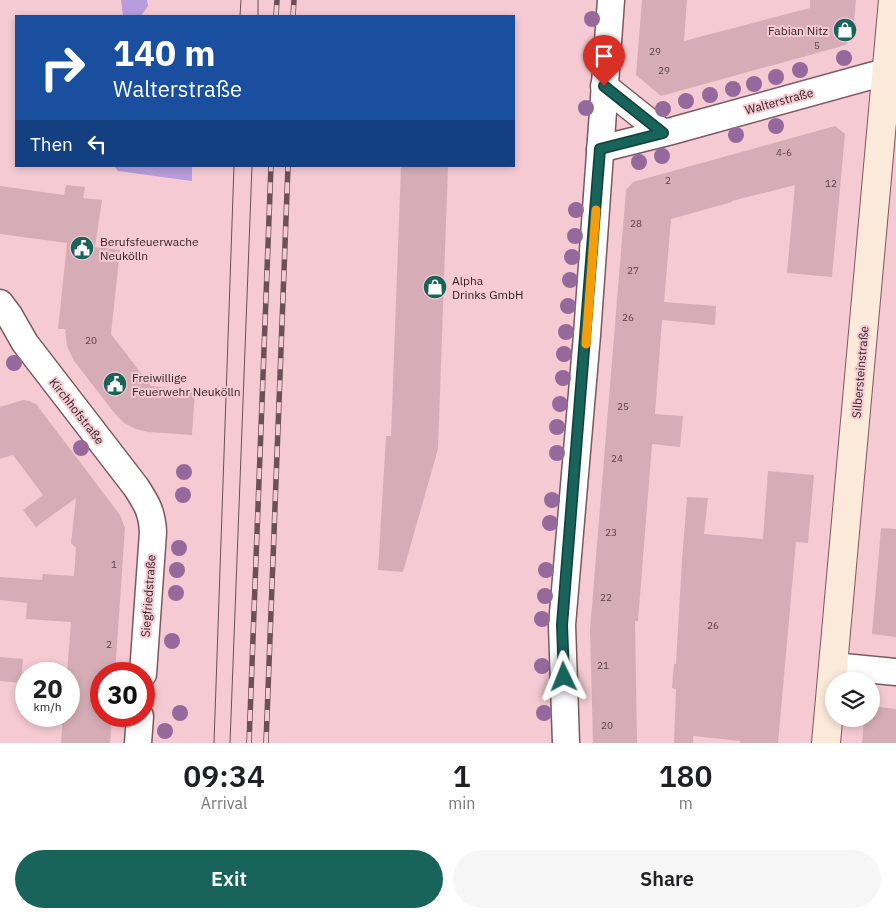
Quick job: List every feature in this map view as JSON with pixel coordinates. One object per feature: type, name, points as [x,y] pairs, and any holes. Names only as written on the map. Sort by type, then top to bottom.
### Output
[{"type":"street","points":[[566,743],[562,625],[611,0]]},
{"type":"street","name":"Silbersteinstraße","points":[[826,743],[891,70],[893,0]]},
{"type":"street","name":"Walterstraße","points":[[600,149],[891,70]]},
{"type":"street","points":[[604,86],[663,133]]},
{"type":"street","name":"Kirchhofstraße","points":[[0,303],[25,343],[136,487],[149,507],[152,519]]},
{"type":"street","name":"Siegfriedstraße","points":[[144,662],[152,519]]},
{"type":"street","points":[[833,666],[896,672]]},
{"type":"street","points":[[138,743],[139,727]]},
{"type":"shaded area","points":[[121,0],[147,0],[148,6],[142,15],[123,15]]},
{"type":"shaded area","points":[[115,167],[192,167],[192,181],[118,171]]},
{"type":"building","points":[[642,0],[687,0],[684,41],[810,8],[810,0],[856,0],[853,35],[846,45],[661,96],[636,75]]},
{"type":"building","points":[[835,126],[845,134],[832,277],[787,273],[795,185],[671,219],[664,302],[716,306],[715,325],[662,320],[655,414],[683,416],[680,447],[652,444],[638,621],[635,621],[637,743],[593,743],[590,630],[626,190],[633,182]]},
{"type":"building","points":[[401,167],[448,167],[438,449],[403,572],[378,570],[386,436],[391,436]]},
{"type":"building","points":[[66,185],[85,187],[83,198],[102,200],[95,247],[120,250],[111,334],[151,386],[195,391],[192,435],[148,432],[124,423],[74,361],[67,346],[65,329],[58,329],[67,243],[0,234],[0,186],[64,195]]},
{"type":"building","points":[[23,400],[36,404],[120,515],[125,528],[116,662],[90,662],[90,727],[111,727],[110,743],[61,743],[62,727],[80,727],[80,662],[68,662],[71,622],[26,619],[27,603],[0,600],[0,577],[42,580],[43,574],[74,576],[76,548],[71,543],[76,498],[36,527],[23,510],[43,495],[13,455],[0,459],[0,407]]},
{"type":"building","points":[[768,471],[814,475],[808,543],[796,542],[778,743],[740,743],[740,741],[693,736],[693,743],[674,743],[676,689],[672,688],[674,664],[676,664],[687,497],[708,498],[704,534],[763,539]]},
{"type":"building","points":[[881,528],[896,529],[896,637],[872,634]]},
{"type":"building","points":[[0,657],[23,659],[23,662],[15,662],[15,682],[0,681]]},
{"type":"building","points":[[880,707],[896,709],[896,743],[862,743],[863,727],[880,727]]},
{"type":"tram line","points":[[240,15],[241,0]]},
{"type":"tram line","points":[[258,0],[258,15]]},
{"type":"tram line","points":[[214,743],[234,167]]},
{"type":"tram line","points":[[230,743],[252,167]]},
{"type":"railway","points":[[276,15],[277,0]]},
{"type":"railway","points":[[293,15],[294,0]]},
{"type":"railway","points":[[249,743],[271,167]]},
{"type":"railway","points":[[266,743],[288,167]]},
{"type":"slow traffic","points":[[586,344],[596,210]]},
{"type":"place","name":"Fabian Nitz","points":[[845,30]]},
{"type":"place","name":"Berufsfeuerwache Neukölln","points":[[82,248]]},
{"type":"place","name":"Alpha Drinks GmbH","points":[[435,287]]},
{"type":"place","name":"Freiwillige Feuerwehr Neukölln","points":[[115,384]]},
{"type":"route","points":[[564,677],[562,625],[600,149],[663,133],[604,86]]}]
